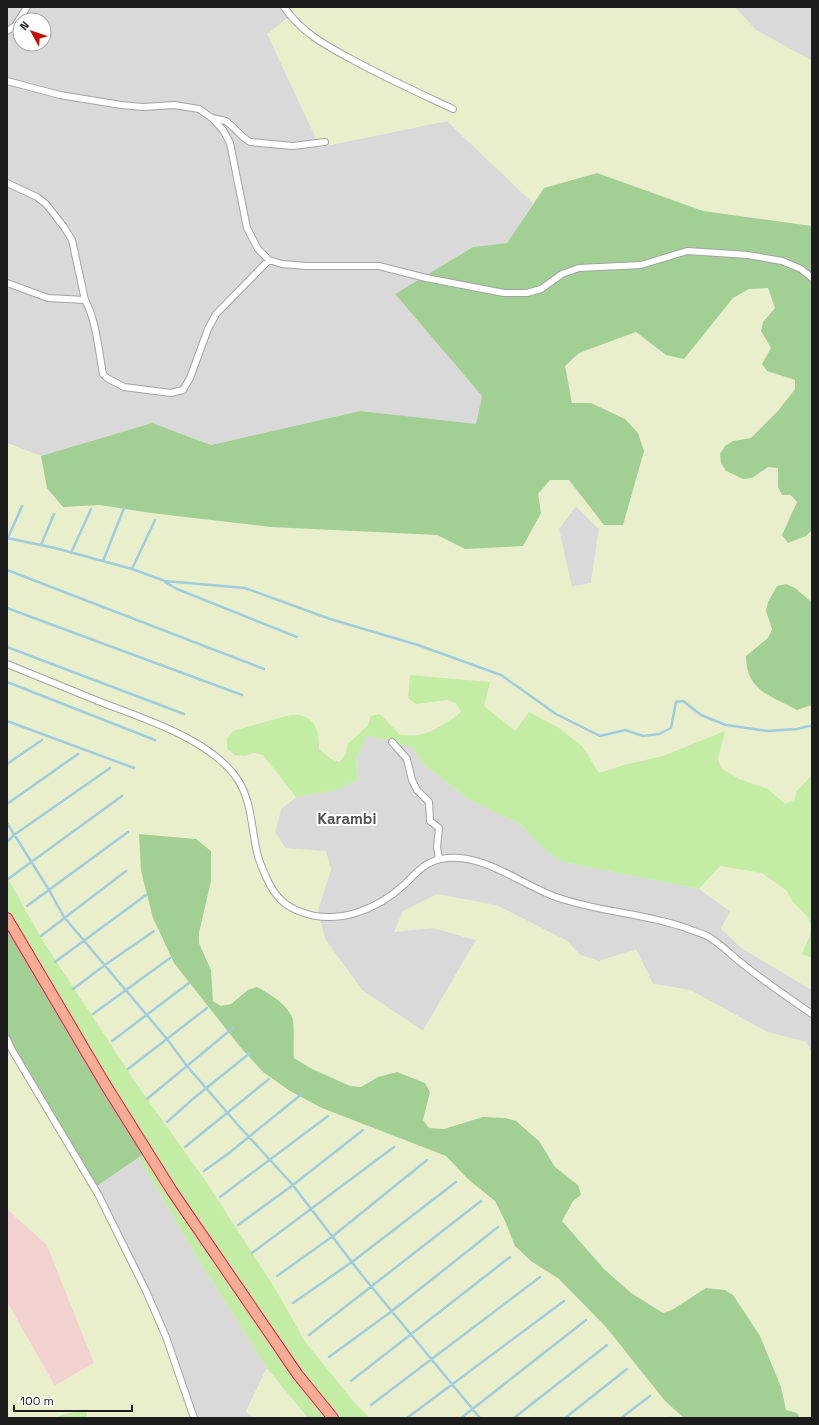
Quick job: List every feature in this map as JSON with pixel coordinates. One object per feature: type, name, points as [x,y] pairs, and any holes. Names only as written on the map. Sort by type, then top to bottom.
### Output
[{"type":"highway","points":[[7,918],[105,1084],[172,1191],[298,1375],[333,1418]]},
{"type":"street","points":[[7,31],[15,26],[26,7]]},
{"type":"street","points":[[284,7],[290,16],[308,34],[326,46],[369,70],[453,109]]},
{"type":"street","points":[[7,74],[8,81],[60,95],[121,105],[143,107],[174,105],[199,109],[212,118],[223,130],[230,143],[247,228],[258,250],[269,260],[282,264],[306,266],[379,266],[426,278],[504,293],[527,293],[541,289],[562,274],[579,268],[641,265],[687,251],[748,255],[782,261],[801,269],[812,278]]},
{"type":"street","points":[[212,118],[226,121],[243,138],[250,142],[293,146],[325,142]]},
{"type":"street","points":[[7,183],[37,197],[46,204],[72,240],[85,300],[93,321],[103,374],[107,378],[124,387],[171,393],[183,390],[190,378],[208,329],[216,314],[269,260]]},
{"type":"street","points":[[7,283],[48,298],[85,300]]},
{"type":"street","points":[[7,664],[175,731],[216,756],[233,773],[246,795],[257,855],[270,885],[286,906],[319,918],[334,918],[351,915],[385,900],[420,869],[439,859],[457,858],[472,860],[508,873],[558,898],[607,910],[661,920],[707,936],[744,966],[812,1014]]},
{"type":"street","points":[[392,742],[407,759],[412,780],[417,790],[429,802],[430,821],[439,828],[437,847],[439,859]]},
{"type":"street","points":[[7,1039],[26,1074],[98,1194],[146,1291],[166,1337],[194,1418]]},
{"type":"shaded area","points":[[7,7],[284,7],[290,16],[320,147],[447,121],[533,203],[507,243],[473,247],[395,294],[482,396],[476,425],[360,411],[211,445],[152,423],[41,456],[7,443]]},
{"type":"shaded area","points":[[735,7],[812,7],[812,61],[756,30]]},
{"type":"shaded area","points":[[576,506],[599,529],[591,583],[571,587],[559,529]]},
{"type":"shaded area","points":[[367,735],[412,747],[423,764],[468,799],[520,824],[546,851],[563,862],[699,889],[730,911],[721,929],[743,949],[812,990],[812,1053],[806,1042],[767,1032],[690,990],[653,984],[636,950],[599,961],[580,955],[567,941],[496,905],[394,931],[433,928],[476,940],[423,1031],[362,990],[325,939],[318,910],[331,869],[285,848],[275,832],[281,809],[296,797],[337,790],[358,780],[356,759]]},
{"type":"shaded area","points":[[139,1158],[197,1257],[267,1368],[246,1411],[254,1418],[194,1418],[94,1188]]},
{"type":"shaded area","points":[[7,1209],[47,1245],[94,1363],[55,1386],[7,1302]]},
{"type":"green space","points":[[284,7],[735,7],[756,30],[812,61],[812,226],[703,211],[597,173],[544,188],[533,203],[447,121],[320,147],[267,34],[290,16]]},
{"type":"green space","points":[[597,173],[703,211],[812,226],[812,530],[806,536],[788,543],[782,535],[797,502],[791,495],[782,495],[778,487],[778,468],[768,467],[752,478],[743,479],[726,471],[721,463],[720,454],[725,446],[733,441],[751,438],[778,411],[795,389],[795,380],[767,371],[762,364],[771,348],[761,331],[763,322],[775,308],[768,288],[749,289],[733,298],[684,359],[666,355],[636,332],[579,353],[565,366],[572,403],[591,403],[625,419],[638,433],[644,451],[623,525],[604,525],[569,480],[550,480],[538,494],[541,513],[523,546],[465,549],[437,535],[271,527],[151,513],[100,505],[63,507],[47,488],[41,456],[152,423],[211,445],[360,411],[476,424],[482,396],[395,294],[473,247],[507,243],[544,188]]},
{"type":"green space","points":[[768,288],[775,308],[763,322],[761,331],[771,348],[768,371],[795,380],[796,389],[778,411],[751,438],[733,441],[752,478],[768,467],[778,468],[778,487],[791,495],[797,502],[806,536],[812,530],[812,601],[809,601],[795,588],[766,611],[772,629],[768,638],[746,656],[746,666],[753,683],[797,710],[812,705],[812,775],[797,791],[794,800],[785,804],[768,789],[739,779],[721,768],[718,759],[724,732],[663,756],[624,765],[599,773],[582,746],[559,728],[529,712],[515,731],[483,706],[489,682],[411,675],[416,704],[447,700],[456,703],[461,712],[446,724],[419,735],[400,735],[380,714],[347,745],[346,754],[339,762],[331,759],[319,749],[319,738],[227,749],[235,755],[245,756],[254,753],[263,755],[296,797],[281,809],[275,832],[285,848],[326,851],[331,869],[318,910],[325,939],[362,990],[423,1031],[476,940],[433,928],[394,932],[403,911],[437,894],[496,905],[567,941],[580,955],[599,961],[636,949],[653,984],[690,990],[767,1032],[806,1042],[812,1053],[812,1418],[800,1418],[797,1413],[786,1410],[781,1387],[760,1336],[733,1296],[725,1290],[706,1288],[672,1310],[663,1313],[631,1293],[604,1269],[562,1221],[573,1201],[581,1195],[578,1185],[555,1167],[539,1141],[492,1118],[483,1117],[444,1129],[429,1128],[423,1120],[430,1092],[378,1077],[361,1087],[350,1086],[310,1068],[294,1058],[293,1018],[248,990],[231,1004],[221,1006],[213,1001],[211,970],[199,943],[199,933],[211,881],[141,871],[153,918],[174,963],[241,1048],[263,1072],[290,1091],[322,1108],[446,1156],[469,1180],[495,1201],[505,1221],[531,1261],[559,1279],[606,1327],[665,1401],[684,1418],[370,1418],[354,1402],[306,1343],[274,1287],[205,1180],[142,1092],[44,943],[7,877],[7,443],[41,456],[47,488],[63,507],[100,505],[151,513],[271,527],[437,535],[465,549],[541,513],[538,494],[550,480],[569,480],[604,525],[591,403],[572,403],[565,366],[579,353],[636,332],[666,355],[684,359],[733,298],[749,289]],"holes":[[[576,506],[599,529],[591,583],[572,587],[559,529]]]},
{"type":"green space","points":[[786,584],[795,588],[812,601],[812,705],[797,710],[762,691],[755,685],[747,668],[746,656],[768,638],[772,629],[766,611],[768,602],[777,586]]},
{"type":"green space","points":[[410,675],[490,682],[484,706],[515,731],[529,712],[559,728],[582,746],[599,773],[624,765],[663,756],[725,731],[718,759],[721,768],[739,779],[768,789],[785,804],[794,800],[797,791],[812,775],[812,958],[802,954],[810,935],[811,925],[807,916],[792,901],[787,891],[762,873],[720,866],[699,889],[563,862],[546,851],[520,824],[468,799],[423,764],[412,747],[367,735],[356,759],[358,780],[337,790],[296,797],[263,755],[254,753],[245,756],[235,755],[227,749],[227,738],[233,731],[290,715],[298,715],[310,720],[314,724],[318,735],[319,749],[331,759],[339,762],[346,754],[347,745],[368,725],[371,716],[380,714],[400,735],[419,735],[447,723],[461,712],[456,703],[447,700],[416,704],[408,698]]},
{"type":"green space","points":[[139,834],[196,839],[211,851],[211,881],[199,933],[199,943],[211,970],[213,1001],[221,1006],[231,1004],[248,990],[257,987],[277,999],[286,1007],[293,1020],[294,1058],[310,1068],[350,1086],[361,1087],[378,1077],[397,1072],[425,1083],[430,1092],[423,1120],[429,1128],[444,1129],[483,1117],[505,1118],[516,1121],[539,1141],[555,1167],[578,1185],[581,1195],[573,1201],[562,1221],[604,1269],[631,1293],[663,1313],[672,1310],[706,1288],[725,1290],[733,1295],[760,1336],[781,1387],[786,1410],[797,1413],[800,1418],[684,1418],[665,1401],[606,1327],[559,1279],[531,1261],[515,1246],[495,1201],[469,1180],[446,1156],[322,1108],[290,1091],[263,1072],[241,1048],[174,963],[153,918],[141,871]]},
{"type":"green space","points":[[720,866],[762,873],[787,891],[792,901],[807,916],[811,925],[810,935],[802,954],[812,958],[812,990],[743,949],[721,929],[730,911],[699,889]]},
{"type":"green space","points":[[7,877],[44,943],[142,1092],[205,1180],[274,1287],[306,1343],[354,1402],[370,1418],[308,1418],[267,1368],[197,1257],[139,1158],[147,1152],[7,918]]},
{"type":"green space","points":[[7,918],[147,1152],[94,1188],[7,1039]]},
{"type":"green space","points":[[7,1039],[98,1194],[146,1291],[194,1418],[87,1418],[85,1409],[60,1415],[58,1418],[7,1418],[7,1302],[54,1386],[94,1363],[47,1245],[7,1209]]},
{"type":"green space","points":[[267,1368],[308,1418],[254,1418],[246,1411]]},
{"type":"green space","points":[[86,1409],[87,1418],[58,1418],[59,1416]]},
{"type":"waterway","points":[[8,538],[22,506]]},
{"type":"waterway","points":[[103,561],[124,508]]},
{"type":"waterway","points":[[71,553],[91,509]]},
{"type":"waterway","points":[[41,545],[54,514]]},
{"type":"waterway","points":[[132,569],[155,520]]},
{"type":"waterway","points":[[7,538],[55,548],[132,569],[165,581],[245,588],[330,619],[418,645],[501,675],[556,714],[600,736],[625,730],[643,736],[659,734],[671,728],[676,702],[683,701],[701,715],[726,725],[768,731],[797,729],[812,726]]},
{"type":"waterway","points":[[7,570],[264,669]]},
{"type":"waterway","points":[[165,582],[177,589],[297,637]]},
{"type":"waterway","points":[[7,608],[242,695]]},
{"type":"waterway","points":[[7,647],[184,714]]},
{"type":"waterway","points":[[7,682],[155,740]]},
{"type":"waterway","points":[[7,721],[134,768]]},
{"type":"waterway","points":[[7,764],[42,740]]},
{"type":"waterway","points":[[7,804],[78,754]]},
{"type":"waterway","points":[[7,842],[14,835],[110,768]]},
{"type":"waterway","points":[[8,879],[122,796]]},
{"type":"waterway","points":[[7,823],[64,917],[167,1039],[187,1066],[292,1184],[361,1274],[480,1418]]},
{"type":"waterway","points":[[27,906],[128,832]]},
{"type":"waterway","points":[[41,936],[126,871]]},
{"type":"waterway","points":[[55,962],[146,895]]},
{"type":"waterway","points":[[73,989],[154,931]]},
{"type":"waterway","points":[[93,1014],[170,958]]},
{"type":"waterway","points":[[112,1041],[189,983]]},
{"type":"waterway","points":[[128,1069],[207,1008]]},
{"type":"waterway","points":[[147,1099],[233,1028]]},
{"type":"waterway","points":[[167,1122],[250,1053]]},
{"type":"waterway","points":[[185,1147],[269,1079]]},
{"type":"waterway","points":[[204,1171],[229,1153],[303,1093]]},
{"type":"waterway","points":[[220,1197],[328,1116]]},
{"type":"waterway","points":[[238,1225],[293,1185],[363,1130]]},
{"type":"waterway","points":[[252,1253],[394,1147]]},
{"type":"waterway","points":[[277,1276],[333,1236],[427,1160]]},
{"type":"waterway","points":[[293,1303],[352,1262],[456,1182]]},
{"type":"waterway","points":[[309,1335],[481,1201]]},
{"type":"waterway","points":[[329,1357],[392,1311],[498,1227]]},
{"type":"waterway","points":[[351,1381],[510,1257]]},
{"type":"waterway","points":[[371,1405],[540,1277]]},
{"type":"waterway","points":[[407,1418],[564,1301]]},
{"type":"waterway","points":[[461,1418],[586,1320]]},
{"type":"waterway","points":[[514,1418],[607,1345]]},
{"type":"waterway","points":[[565,1418],[627,1369]]},
{"type":"waterway","points":[[621,1418],[650,1396]]},
{"type":"district","name":"Karambi","points":[[347,819]]}]
